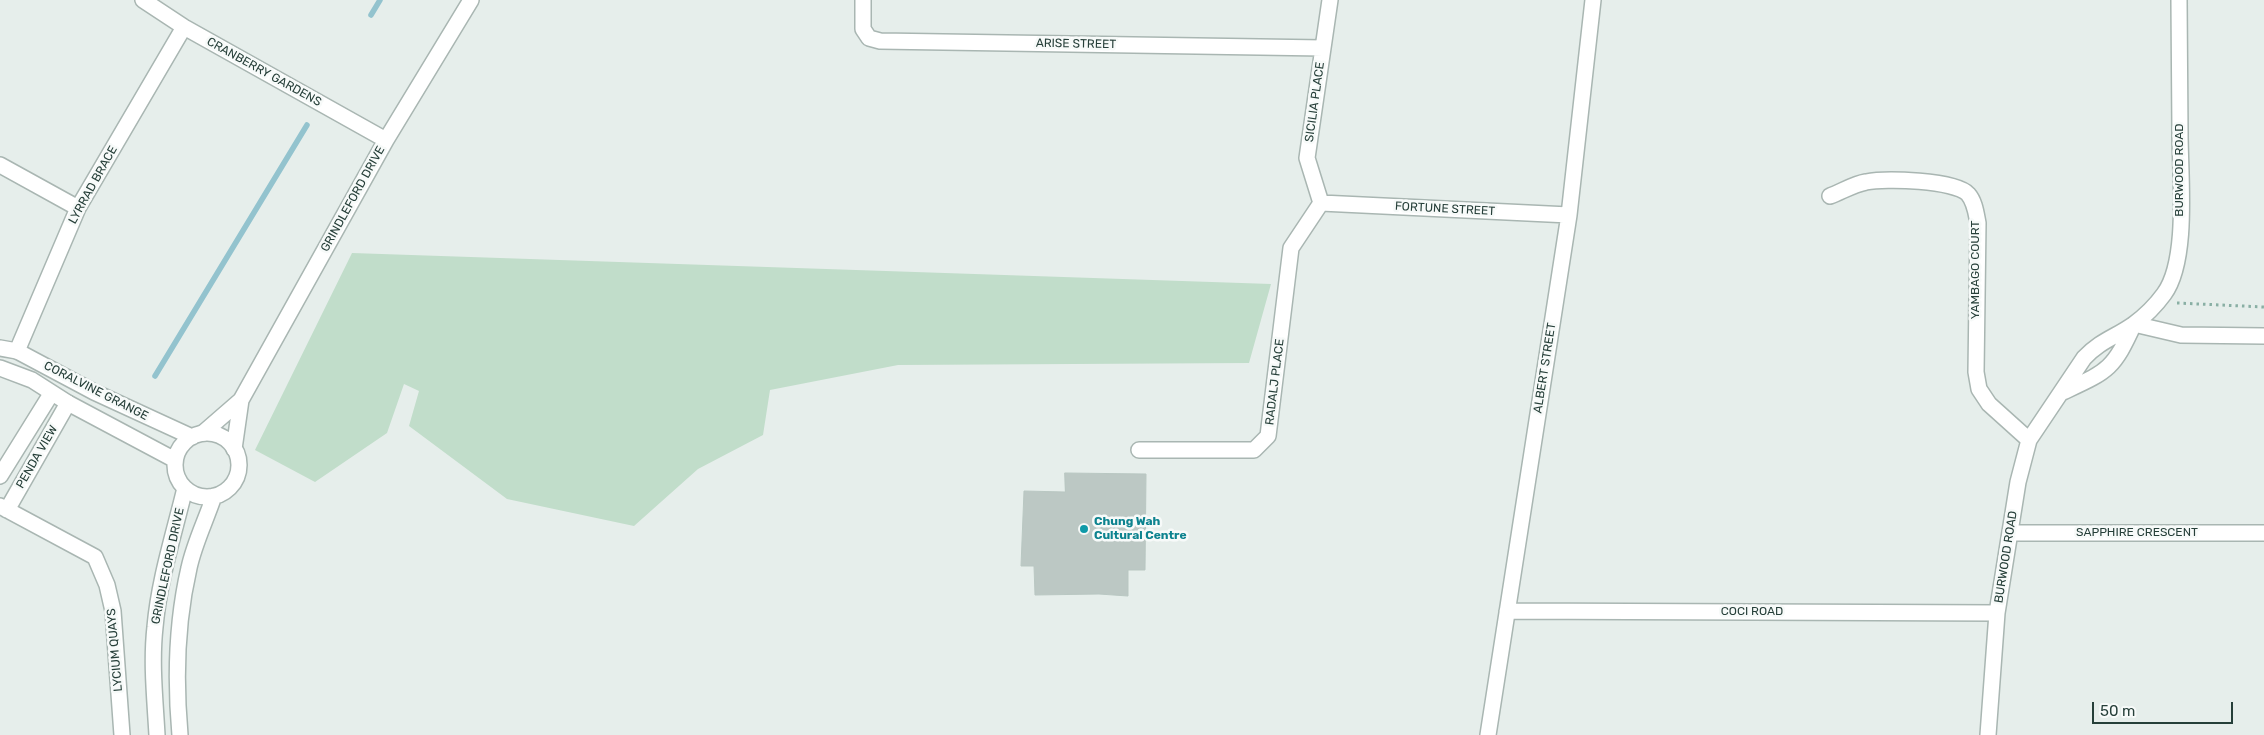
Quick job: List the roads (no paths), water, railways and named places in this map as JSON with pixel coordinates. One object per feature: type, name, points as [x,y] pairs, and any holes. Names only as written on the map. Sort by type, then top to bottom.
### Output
[{"type":"street","name":"CRANBERRY GARDENS","points":[[143,0],[184,27],[386,140]]},
{"type":"street","name":"GRINDLEFORD DRIVE","points":[[157,735],[154,675],[155,628],[161,585],[185,488],[203,497],[214,496],[223,492],[236,478],[238,463],[234,448],[241,400],[386,140],[471,0]]},
{"type":"street","name":"ARISE STREET","points":[[863,0],[863,29],[869,38],[880,41],[1323,48]]},
{"type":"street","name":"SICILIA PLACE","points":[[1321,203],[1307,158],[1330,0]]},
{"type":"street","name":"ALBERT STREET","points":[[1488,735],[1569,215],[1593,0]]},
{"type":"street","name":"BURWOOD ROAD","points":[[1988,735],[1997,613],[2018,482],[2029,440],[2084,358],[2094,347],[2134,324],[2160,299],[2174,274],[2179,244],[2179,0]]},
{"type":"street","name":"LYRRAD BRACE","points":[[17,350],[78,208],[184,27]]},
{"type":"street","points":[[0,165],[78,208]]},
{"type":"street","name":"YAMBAGO COURT","points":[[1830,196],[1866,182],[1937,182],[1955,186],[1967,194],[1975,207],[1978,223],[1976,372],[1979,389],[1989,404],[2029,440]]},
{"type":"street","name":"FORTUNE STREET","points":[[1321,203],[1569,215]]},
{"type":"street","name":"RADALJ PLACE","points":[[1140,450],[1254,450],[1268,436],[1291,248],[1321,203]]},
{"type":"street","name":"BURWOOD ROAD","points":[[2063,392],[2099,375],[2113,364],[2121,352],[2134,324]]},
{"type":"street","points":[[2134,324],[2181,335],[2264,336]]},
{"type":"street","name":"CORALVINE GRANGE","points":[[0,348],[17,350],[94,392],[197,435]]},
{"type":"street","name":"CORALVINE GRANGE","points":[[0,368],[32,380],[68,403],[175,460]]},
{"type":"street","name":"PENDA VIEW","points":[[0,476],[52,394]]},
{"type":"street","name":"GRINDLEFORD DRIVE","points":[[175,460],[178,451],[241,400]]},
{"type":"street","name":"PENDA VIEW","points":[[3,508],[68,403]]},
{"type":"street","points":[[197,435],[221,436],[234,448]]},
{"type":"street","points":[[175,460],[179,480],[185,488]]},
{"type":"street","name":"GRINDLEFORD DRIVE","points":[[180,735],[177,696],[179,628],[189,566],[214,496]]},
{"type":"street","name":"LYCIUM QUAYS","points":[[3,508],[95,556],[107,585],[113,611],[122,735]]},
{"type":"street","name":"SAPPHIRE CRESCENT","points":[[2010,533],[2264,533]]},
{"type":"street","name":"COCI ROAD","points":[[1507,610],[1997,613]]},
{"type":"waterway","points":[[371,15],[380,0]]},
{"type":"waterway","points":[[155,376],[307,125]]},
{"type":"place","name":"Chung Wah Cultural Centre","points":[[1084,529]]}]
